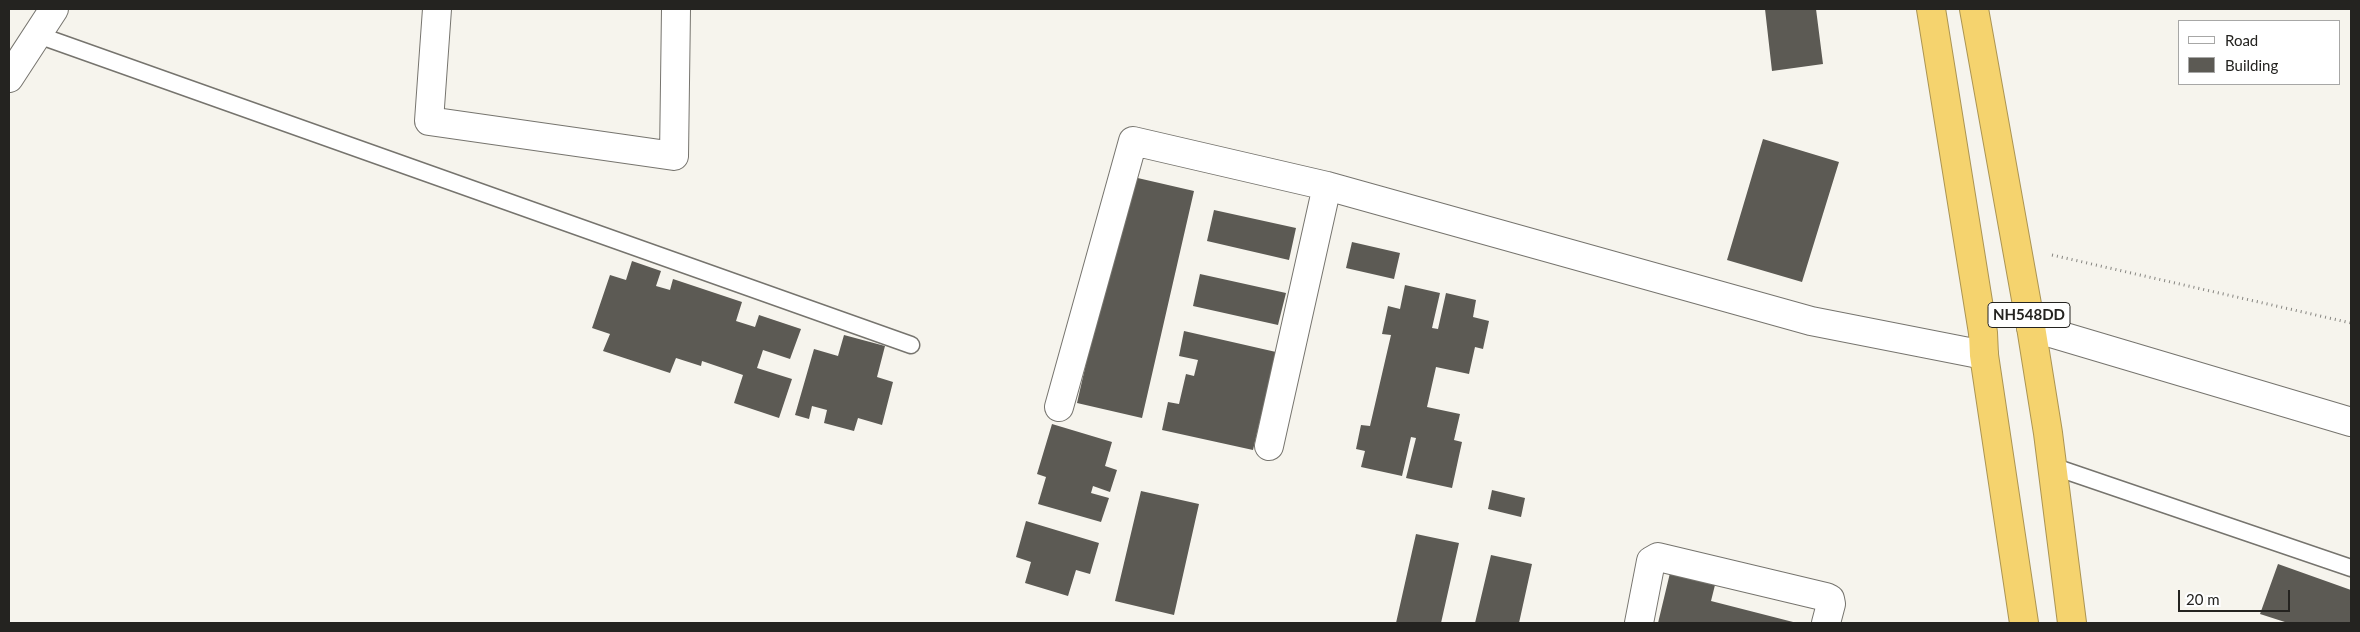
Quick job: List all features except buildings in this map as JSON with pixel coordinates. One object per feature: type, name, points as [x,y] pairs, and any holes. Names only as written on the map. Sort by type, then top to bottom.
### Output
[{"type":"highway","name":"NH548DD","points":[[1931,9],[1983,334],[1984,355],[2024,623]]},
{"type":"highway","name":"NH548DD","points":[[1974,9],[2015,247],[2031,327],[2052,466],[2072,623]]},
{"type":"street","points":[[9,78],[54,9]]},
{"type":"street","points":[[436,9],[429,121],[674,156],[676,9]]},
{"type":"street","points":[[1059,407],[1132,141],[1327,186],[1811,321],[1984,355]]},
{"type":"street","points":[[1269,446],[1327,186]]},
{"type":"street","points":[[2031,327],[2351,422]]},
{"type":"street","points":[[1639,623],[1651,560],[1658,557],[1826,597],[1830,599],[1830,604],[1826,623]]},
{"type":"lane","points":[[38,35],[911,345]]},
{"type":"lane","points":[[2052,466],[2351,568]]},
{"type":"path","points":[[2015,247],[2351,323]]}]
